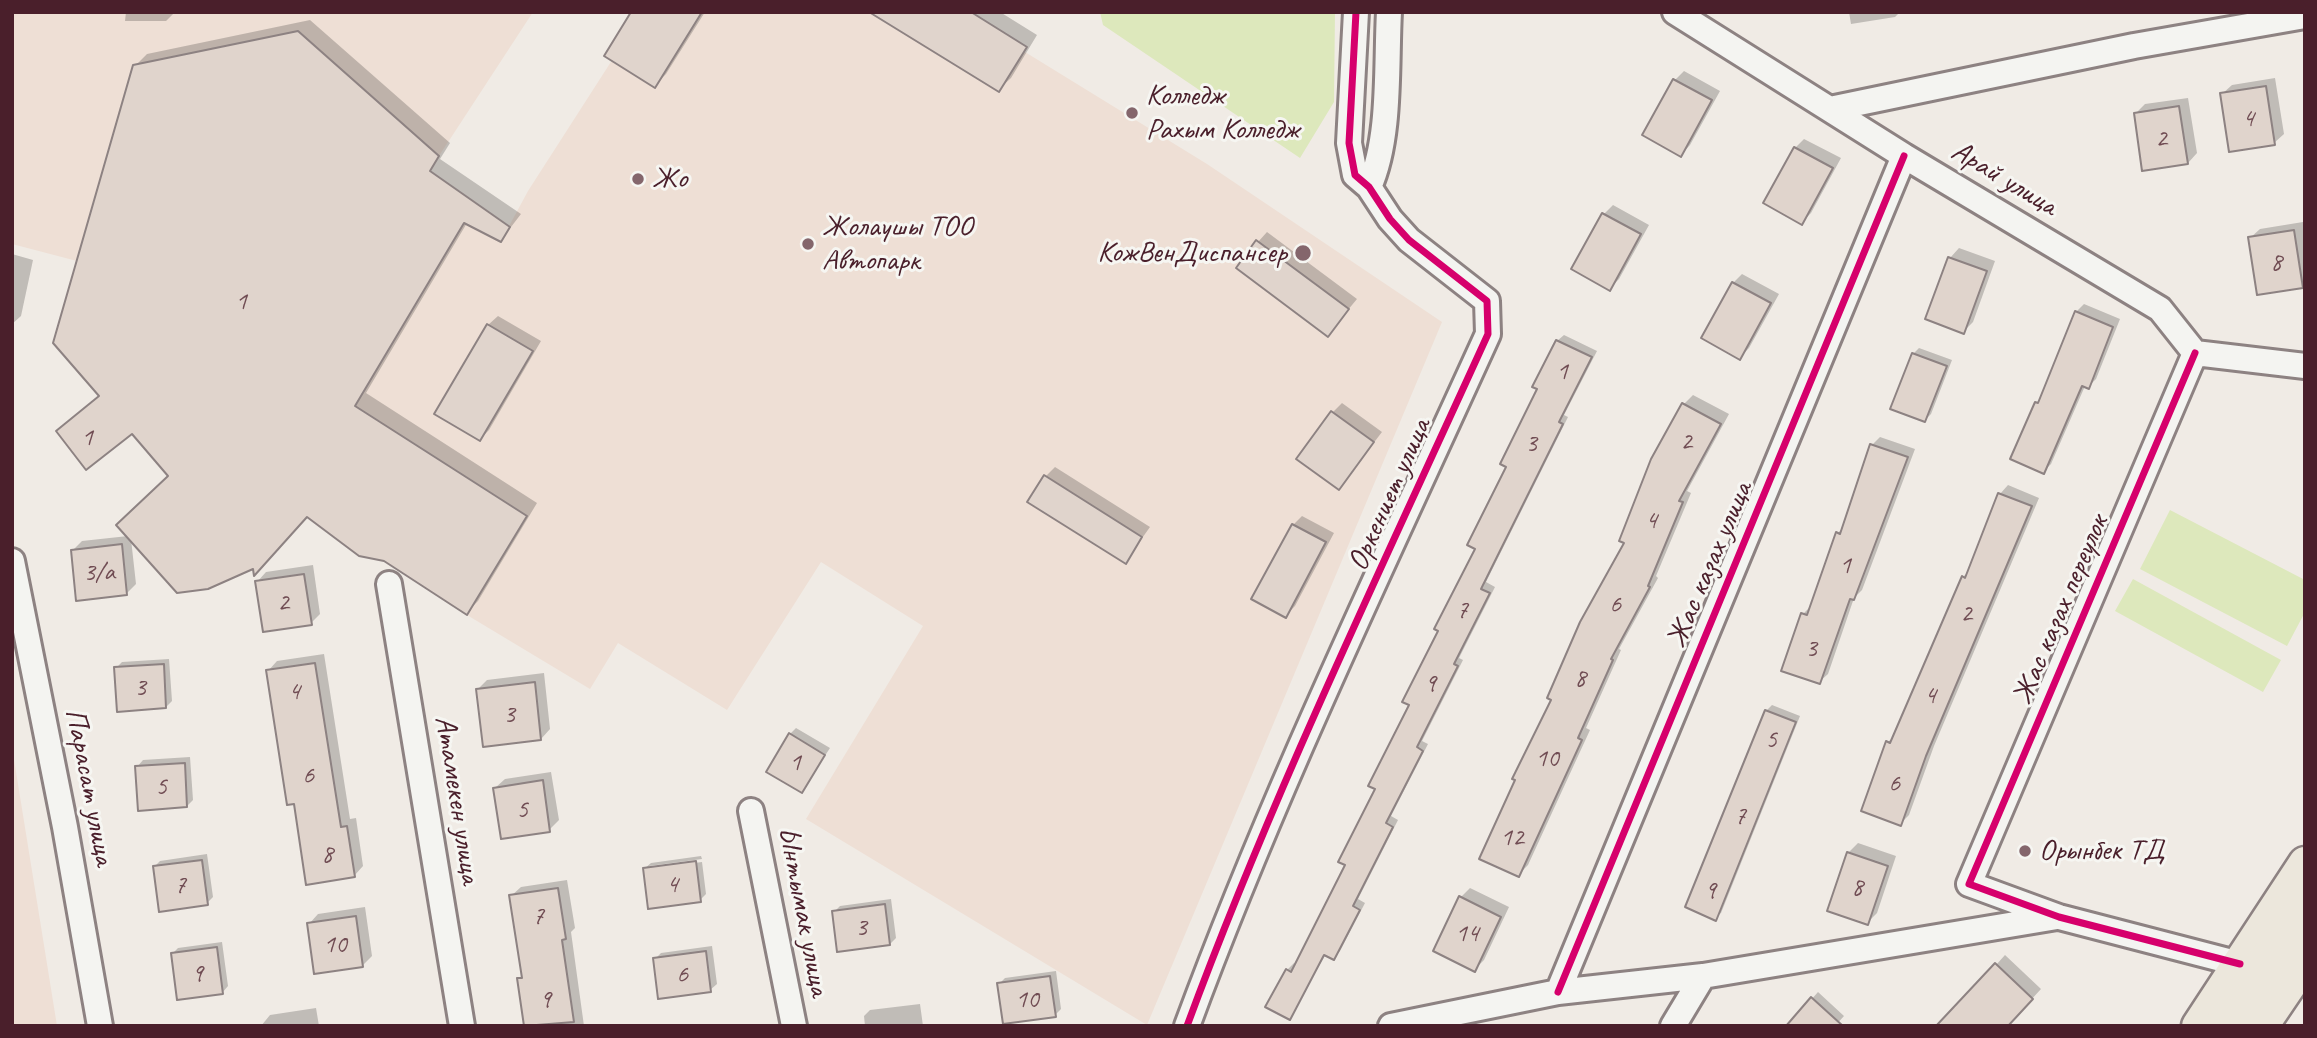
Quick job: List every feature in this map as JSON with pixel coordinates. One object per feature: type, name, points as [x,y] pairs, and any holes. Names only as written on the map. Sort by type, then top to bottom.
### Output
[{"type":"highway","points":[[2223,1026],[2305,905]]},
{"type":"highway","points":[[2259,1026],[2305,958]]},
{"type":"main road","points":[[2198,1026],[2305,863]]},
{"type":"street","name":"Оркениет улица","points":[[1187,1026],[1225,922],[1286,779],[1488,334],[1487,301],[1409,240],[1369,187],[1355,175],[1350,157],[1356,12]]},
{"type":"street","points":[[1369,187],[1376,171],[1381,132],[1389,12]]},
{"type":"street","name":"Арай улица","points":[[1675,12],[1905,156],[2160,309],[2195,353]]},
{"type":"street","points":[[1830,109],[2134,46],[2305,16]]},
{"type":"street","name":"Жас казах улица","points":[[1558,992],[1905,156]]},
{"type":"street","points":[[2195,353],[2305,366]]},
{"type":"street","name":"Жас казах переулок","points":[[2059,917],[1969,884],[2195,353]]},
{"type":"street","name":"Парасат улица","points":[[12,561],[65,827],[100,1026]]},
{"type":"street","name":"Атамекен улица","points":[[389,584],[461,1026]]},
{"type":"street","name":"Ынтымак улица","points":[[751,811],[794,1026]]},
{"type":"street","points":[[1391,1026],[1558,992],[1703,976],[2059,917],[2240,964]]},
{"type":"street","points":[[1673,1026],[1703,976]]},
{"type":"shaded area","points":[[12,12],[533,12],[439,156],[298,31],[134,65],[77,261],[12,244]]},
{"type":"shaded area","points":[[643,12],[960,12],[1207,164],[1442,322],[1147,1025],[806,819],[923,626],[821,562],[727,710],[618,643],[590,689],[467,615],[526,516],[355,406],[464,223],[501,241],[528,191]]},
{"type":"shaded area","points":[[12,747],[43,939],[57,1026],[12,1026]]},
{"type":"green space","points":[[1100,12],[1335,12],[1334,102],[1300,158],[1103,25]]},
{"type":"green space","points":[[2170,510],[2305,580],[2305,612],[2287,646],[2140,569]]},
{"type":"green space","points":[[2133,579],[2281,660],[2263,692],[2115,611]]},
{"type":"building","points":[[631,12],[702,12],[655,88],[604,56]]},
{"type":"building","points":[[869,12],[971,12],[1027,47],[999,92]]},
{"type":"building","points":[[298,31],[439,156],[430,171],[510,227],[501,242],[464,223],[355,406],[527,516],[467,615],[384,561],[359,556],[307,517],[254,576],[253,569],[208,589],[177,593],[116,525],[168,476],[132,434],[86,470],[56,431],[99,396],[53,343],[133,65]]},
{"type":"building","points":[[1673,79],[1712,100],[1681,157],[1642,135]]},
{"type":"building","points":[[2266,86],[2275,145],[2229,152],[2220,93]]},
{"type":"building","points":[[2179,106],[2188,164],[2142,171],[2134,113]]},
{"type":"building","points":[[1794,147],[1833,168],[1802,225],[1763,203]]},
{"type":"building","points":[[1602,213],[1641,234],[1610,291],[1571,269]]},
{"type":"building","points":[[2294,230],[2303,288],[2257,295],[2248,237]]},
{"type":"building","points":[[1256,240],[1349,309],[1328,337],[1236,268]]},
{"type":"building","points":[[1948,257],[1987,271],[1964,334],[1925,319]]},
{"type":"building","points":[[1732,282],[1771,303],[1740,360],[1701,338]]},
{"type":"building","points":[[2075,311],[2113,327],[2089,389],[2082,386],[2044,474],[2010,459],[2035,402],[2038,403]]},
{"type":"building","points":[[487,324],[533,351],[480,441],[434,414]]},
{"type":"building","points":[[1556,340],[1592,357],[1559,422],[1563,424],[1481,589],[1490,593],[1454,664],[1458,666],[1417,747],[1423,751],[1386,823],[1393,827],[1353,906],[1360,910],[1334,960],[1324,955],[1290,1020],[1265,1007],[1286,969],[1291,972],[1345,865],[1338,862],[1375,789],[1368,786],[1409,705],[1402,702],[1438,631],[1434,629],[1475,549],[1467,545],[1506,467],[1500,464],[1537,389],[1532,387]]},
{"type":"building","points":[[1912,353],[1947,366],[1925,422],[1890,409]]},
{"type":"building","points":[[1682,403],[1721,424],[1679,501],[1683,502],[1648,586],[1650,587],[1611,659],[1613,660],[1578,738],[1582,740],[1519,877],[1479,859],[1515,780],[1512,779],[1551,700],[1547,698],[1580,622],[1624,543],[1619,541],[1651,459]]},
{"type":"building","points":[[1331,411],[1374,442],[1339,490],[1296,459]]},
{"type":"building","points":[[1870,444],[1908,457],[1854,600],[1850,599],[1820,684],[1781,671],[1801,613],[1807,615],[1836,532],[1840,534]]},
{"type":"building","points":[[1044,475],[1142,537],[1126,564],[1027,502]]},
{"type":"building","points":[[1998,493],[2032,506],[1926,756],[1901,826],[1861,811],[1886,741],[1890,743],[1962,576],[1965,578]]},
{"type":"building","points":[[1292,524],[1326,542],[1286,618],[1251,599]]},
{"type":"building","points":[[122,544],[127,595],[76,601],[71,550]]},
{"type":"building","points":[[304,574],[312,625],[263,632],[255,581]]},
{"type":"building","points":[[315,663],[341,827],[347,826],[355,877],[306,885],[294,804],[287,805],[266,670]]},
{"type":"building","points":[[164,664],[166,708],[117,712],[114,667]]},
{"type":"building","points":[[535,682],[541,740],[483,747],[476,689]]},
{"type":"building","points":[[1765,710],[1796,722],[1716,921],[1685,907]]},
{"type":"building","points":[[789,733],[825,755],[802,793],[766,772]]},
{"type":"building","points":[[185,763],[187,807],[138,811],[135,766]]},
{"type":"building","points":[[543,780],[550,832],[501,839],[493,788]]},
{"type":"building","points":[[1847,852],[1888,866],[1868,925],[1827,911]]},
{"type":"building","points":[[202,860],[208,905],[159,912],[153,866]]},
{"type":"building","points":[[696,861],[701,902],[648,909],[643,868]]},
{"type":"building","points":[[558,888],[566,939],[562,940],[574,1022],[524,1026],[517,978],[522,978],[509,895]]},
{"type":"building","points":[[1459,896],[1501,917],[1475,972],[1433,951]]},
{"type":"building","points":[[885,904],[890,945],[837,952],[832,911]]},
{"type":"building","points":[[356,916],[363,967],[314,974],[307,923]]},
{"type":"building","points":[[217,947],[223,994],[177,1000],[171,953]]},
{"type":"building","points":[[706,951],[711,992],[658,999],[653,958]]},
{"type":"building","points":[[1995,963],[2033,999],[2008,1026],[1936,1026]]},
{"type":"building","points":[[1050,976],[1056,1017],[1003,1024],[997,983]]},
{"type":"building","points":[[1811,997],[1843,1026],[1786,1026]]},
{"type":"cycle path","points":[[1187,1026],[1293,764],[1488,334],[1487,301],[1409,240],[1390,219],[1369,187],[1355,175],[1349,143],[1356,12]]},
{"type":"cycle path","points":[[1558,992],[1904,156]]},
{"type":"cycle path","points":[[2195,353],[1969,884],[2059,917],[2240,964]]},
{"type":"place","name":"Колледж Рахым Колледж","points":[[1132,113]]},
{"type":"place","name":"Жо","points":[[638,179]]},
{"type":"place","name":"Жолаушы ТОО Автопарк","points":[[808,244]]},
{"type":"place","name":"КожВенДиспансер","points":[[1303,253]]},
{"type":"place","name":"Орынбек ТД","points":[[2025,851]]}]
